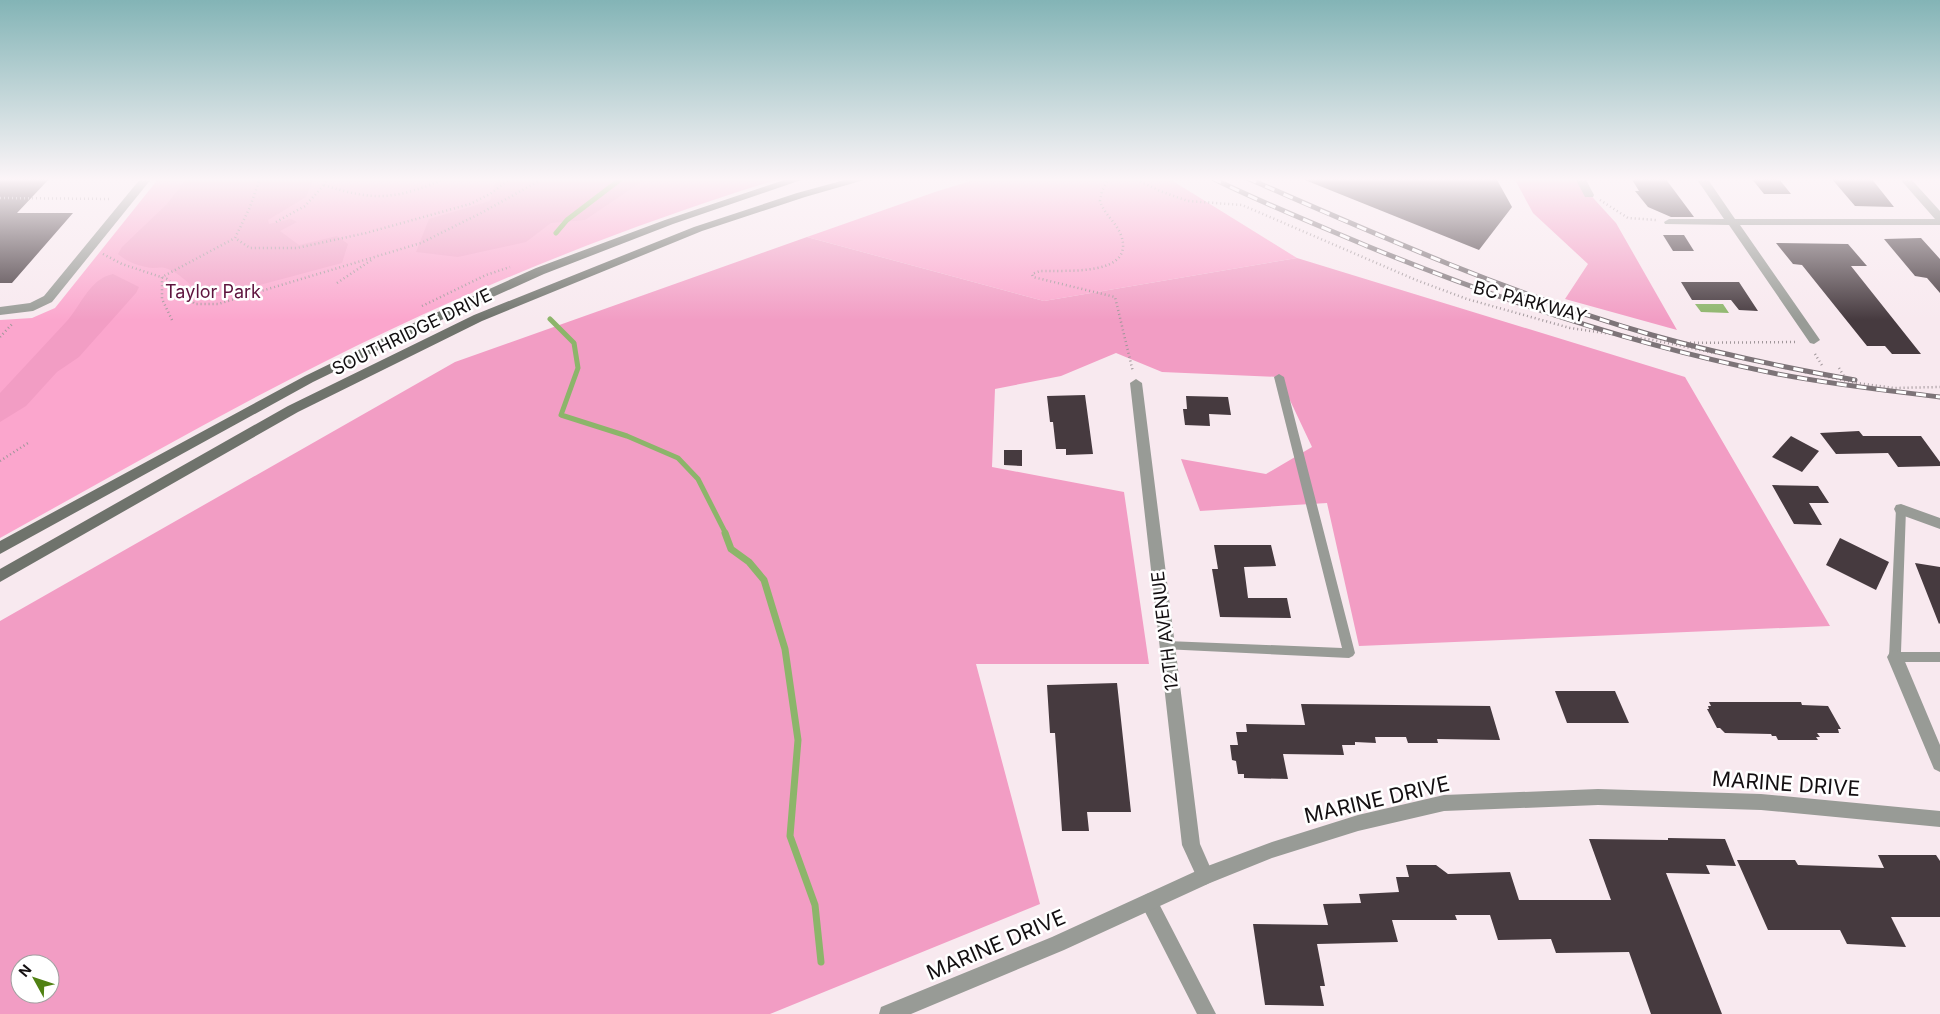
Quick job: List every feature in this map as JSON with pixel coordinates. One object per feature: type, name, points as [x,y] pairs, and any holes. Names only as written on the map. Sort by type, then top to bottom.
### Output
[{"type":"main road","name":"SOUTHRIDGE DRIVE","points":[[0,548],[308,379],[540,270],[660,225]]},
{"type":"main road","name":"SOUTHRIDGE DRIVE","points":[[0,576],[293,409],[478,318],[709,225]]},
{"type":"street","points":[[0,310],[23,310],[37,306],[56,291],[109,225]]},
{"type":"street","points":[[1734,225],[1814,340]]},
{"type":"street","name":"12TH AVENUE","points":[[1136,383],[1192,845],[1205,876]]},
{"type":"street","points":[[1901,509],[1940,524]]},
{"type":"street","points":[[1895,657],[1940,764]]},
{"type":"street","name":"MARINE DRIVE","points":[[888,1014],[1058,944],[1205,876],[1272,850],[1358,823],[1444,804],[1598,797],[1761,802],[1940,819]]},
{"type":"street","points":[[1149,902],[1207,1014]]},
{"type":"lane","points":[[1167,646],[1349,653],[1279,377]]},
{"type":"lane","points":[[1901,509],[1895,657],[1940,657]]},
{"type":"path","points":[[162,277],[235,238],[241,225]]},
{"type":"path","points":[[235,238],[250,248],[298,248],[356,236],[394,225]]},
{"type":"path","points":[[88,252],[105,254],[122,264],[152,276],[167,279],[195,304],[218,304],[421,243],[456,225]]},
{"type":"path","points":[[1116,225],[1120,231],[1123,244],[1121,256],[1112,264],[1096,268],[1040,271],[1032,274],[1033,277],[1115,297],[1136,383]]},
{"type":"path","name":"BC PARKWAY","points":[[1289,225],[1407,277],[1467,298],[1570,328],[1666,343],[1847,381],[1894,388],[1940,387]]},
{"type":"path","points":[[337,283],[376,257]]},
{"type":"path","points":[[162,277],[163,306],[172,320]]},
{"type":"path","points":[[0,337],[16,320]]},
{"type":"path","points":[[1666,343],[1792,343],[1814,340]]},
{"type":"path","points":[[1815,354],[1823,367]]},
{"type":"path","points":[[1839,368],[1847,381]]},
{"type":"path","points":[[0,461],[28,443]]},
{"type":"green space","name":"Taylor Park","points":[[121,225],[641,225],[489,285],[344,352],[244,403],[0,538],[0,320],[32,318],[55,308]]},
{"type":"green space","points":[[145,225],[291,225],[280,231],[299,245],[337,236],[348,244],[342,263],[219,296],[202,292],[172,271],[164,268],[139,265],[126,259],[118,254],[122,247]]},
{"type":"green space","points":[[427,225],[548,225],[526,242],[458,257],[416,252]]},
{"type":"green space","points":[[840,225],[1244,225],[1297,258],[1044,301],[807,237]]},
{"type":"green space","points":[[1546,225],[1617,225],[1677,330],[1565,299],[1588,264]]},
{"type":"green space","points":[[807,237],[1044,301],[1297,258],[1685,377],[1830,626],[1359,646],[1327,503],[1200,511],[1181,459],[1266,474],[1312,447],[1279,377],[1162,372],[1116,353],[1061,376],[995,389],[992,467],[1124,492],[1149,664],[976,664],[1040,904],[770,1014],[0,1014],[0,621],[455,362]]},
{"type":"green space","points":[[113,274],[139,287],[136,293],[79,357],[57,372],[26,406],[0,422],[0,393],[66,322],[92,287],[98,281]]},
{"type":"shaded area","points":[[1695,304],[1723,304],[1729,313],[1701,312]]},
{"type":"building","points":[[0,225],[62,225],[12,283],[0,283]]},
{"type":"building","points":[[1418,225],[1498,225],[1479,250]]},
{"type":"building","points":[[1663,235],[1684,235],[1694,251],[1673,251]]},
{"type":"building","points":[[1921,238],[1940,259],[1940,293],[1927,278],[1915,276],[1884,239]]},
{"type":"building","points":[[1776,243],[1848,244],[1867,266],[1851,266],[1921,354],[1892,354],[1885,346],[1867,346],[1802,265],[1793,264]]},
{"type":"building","points":[[1681,282],[1739,282],[1758,311],[1739,310],[1731,300],[1692,300]]},
{"type":"building","points":[[1085,395],[1093,454],[1066,455],[1066,449],[1056,449],[1053,422],[1050,422],[1047,396]]},
{"type":"building","points":[[1186,396],[1228,397],[1231,415],[1209,414],[1210,426],[1185,425],[1183,409],[1187,409]]},
{"type":"building","points":[[1859,431],[1863,436],[1921,436],[1940,462],[1940,466],[1898,467],[1888,453],[1836,454],[1820,433]]},
{"type":"building","points":[[1791,436],[1819,451],[1802,472],[1772,457]]},
{"type":"building","points":[[1004,450],[1022,450],[1022,466],[1004,465]]},
{"type":"building","points":[[1772,485],[1818,486],[1829,503],[1809,503],[1822,525],[1794,524]]},
{"type":"building","points":[[1840,538],[1889,562],[1876,590],[1826,565]]},
{"type":"building","points":[[1214,545],[1271,545],[1276,566],[1244,567],[1248,598],[1287,598],[1291,618],[1220,617],[1212,569],[1218,569]]},
{"type":"building","points":[[1915,563],[1940,567],[1939,624]]},
{"type":"building","points":[[1117,683],[1131,812],[1087,812],[1089,831],[1062,831],[1055,733],[1050,733],[1047,685]]},
{"type":"building","points":[[1555,691],[1615,691],[1629,723],[1567,723]]},
{"type":"building","points":[[1709,702],[1801,702],[1802,705],[1828,706],[1841,729],[1838,729],[1839,733],[1817,733],[1820,737],[1816,737],[1818,740],[1778,740],[1776,736],[1771,734],[1725,733],[1720,728],[1717,728],[1707,709],[1709,709],[1708,706],[1711,706]]},
{"type":"building","points":[[1301,704],[1490,706],[1500,740],[1437,739],[1438,743],[1408,743],[1406,737],[1375,737],[1376,743],[1355,742],[1355,745],[1342,745],[1344,755],[1283,754],[1288,779],[1244,778],[1244,774],[1238,774],[1236,761],[1232,760],[1230,745],[1238,745],[1236,732],[1247,732],[1246,724],[1305,725]]},
{"type":"building","points":[[1668,838],[1725,839],[1736,866],[1706,865],[1710,874],[1666,873],[1722,1014],[1651,1014],[1629,952],[1556,953],[1551,939],[1498,940],[1490,915],[1455,915],[1457,920],[1392,920],[1398,942],[1317,944],[1325,986],[1320,986],[1324,1006],[1265,1005],[1253,924],[1328,925],[1323,904],[1361,903],[1359,894],[1399,892],[1396,877],[1409,877],[1406,865],[1436,865],[1448,874],[1510,872],[1519,900],[1611,900],[1589,839],[1668,840]]},
{"type":"building","points":[[1878,855],[1936,855],[1940,861],[1940,917],[1891,917],[1906,947],[1847,944],[1840,930],[1768,930],[1737,860],[1795,860],[1798,865],[1884,868]]},
{"type":"waterway","points":[[556,233],[562,225]]},
{"type":"waterway","points":[[550,319],[574,343],[578,368],[561,415],[627,436],[678,458],[698,479],[726,534]]},
{"type":"waterway","points":[[725,533],[731,549],[749,562],[764,580],[785,649],[798,740],[790,836],[815,905],[821,962]]},
{"type":"railway","points":[[1318,225],[1466,285],[1618,335],[1721,362],[1773,373],[1835,384],[1940,397]]},
{"type":"railway","points":[[1356,225],[1498,283],[1600,319],[1677,342],[1855,380]]}]
